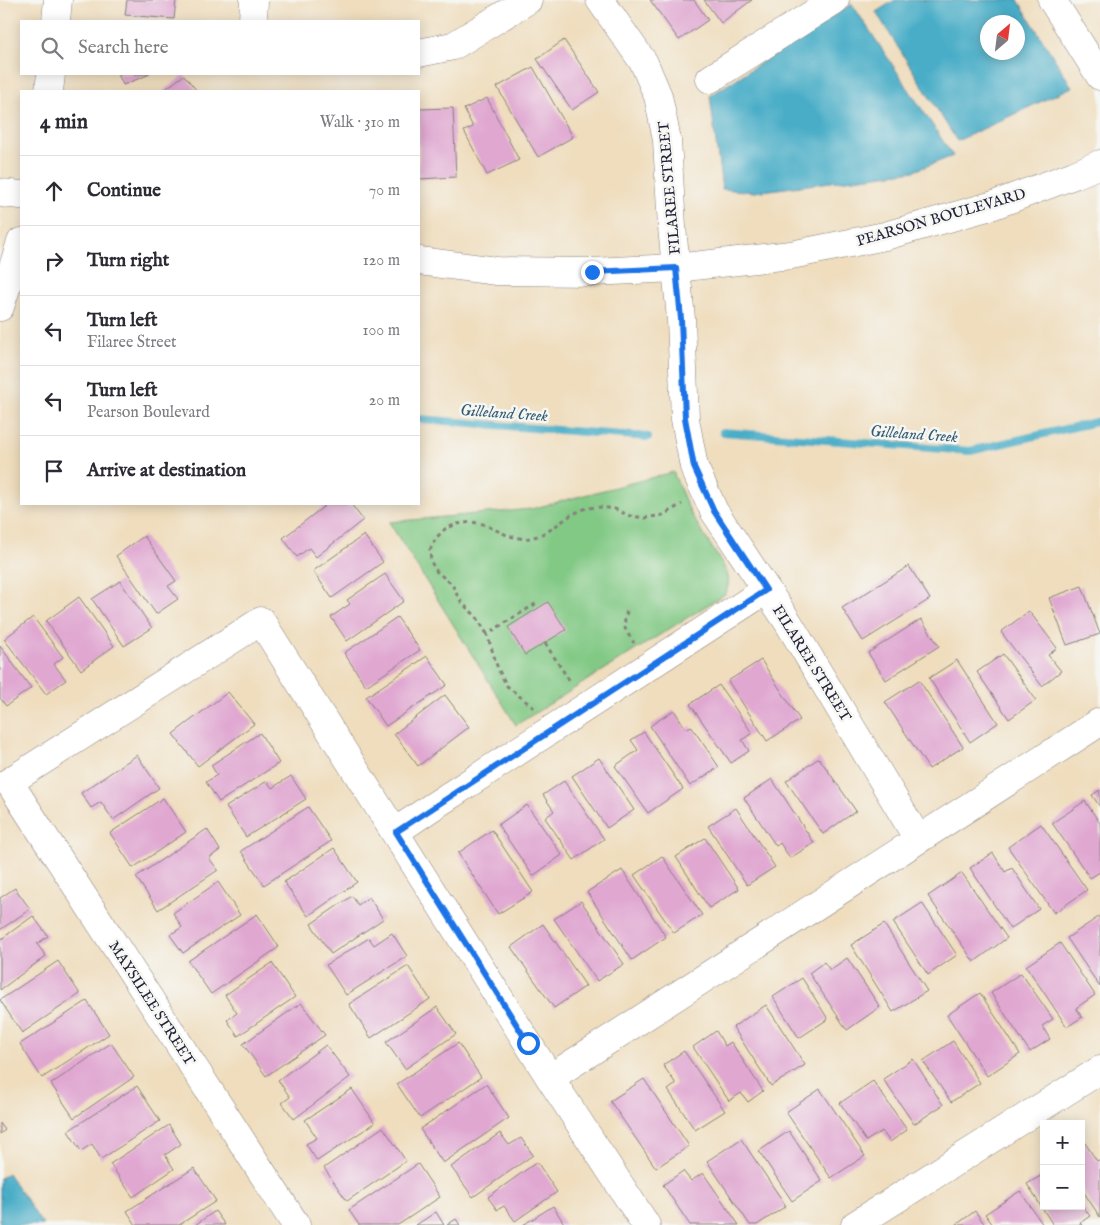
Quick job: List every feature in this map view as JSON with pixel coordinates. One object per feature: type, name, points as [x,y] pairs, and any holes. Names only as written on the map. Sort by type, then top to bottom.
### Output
[{"type":"street","points":[[56,20],[58,0]]},
{"type":"street","points":[[253,20],[254,0]]},
{"type":"street","points":[[420,53],[453,46],[528,0]]},
{"type":"street","name":"FILAREE STREET","points":[[600,0],[644,63],[658,96],[667,140],[681,319],[685,418],[694,467],[714,511],[788,622],[918,839]]},
{"type":"street","points":[[710,79],[835,0]]},
{"type":"street","points":[[1052,0],[1100,76]]},
{"type":"street","points":[[49,90],[51,75]]},
{"type":"street","name":"PEARSON BOULEVARD","points":[[420,261],[506,271],[592,272],[676,268],[791,255],[885,236],[994,205],[1100,164]]},
{"type":"street","points":[[0,193],[20,195]]},
{"type":"street","points":[[0,307],[20,245]]},
{"type":"street","points":[[646,1225],[550,1078],[396,832],[766,590]]},
{"type":"street","name":"MAYSILEE STREET","points":[[296,1225],[9,782],[261,621],[396,832]]},
{"type":"street","points":[[550,1078],[1100,722]]},
{"type":"street","points":[[855,1225],[1100,1070]]},
{"type":"path","points":[[534,708],[507,686],[498,669],[487,634],[476,616],[459,599],[452,584],[437,572],[431,562],[430,550],[436,538],[445,529],[457,524],[472,522],[483,524],[509,536],[525,539],[538,536],[550,530],[570,515],[586,508],[615,509],[630,516],[645,518],[663,515],[682,504]]},
{"type":"path","points":[[487,634],[536,603]]},
{"type":"path","points":[[627,611],[624,623],[625,629],[634,643]]},
{"type":"path","points":[[545,643],[571,683]]},
{"type":"green space","points":[[673,472],[691,514],[726,570],[729,582],[725,594],[516,725],[389,522],[531,509]]},
{"type":"water","points":[[895,0],[1018,0],[1072,87],[957,141],[876,12]]},
{"type":"water","points":[[852,4],[953,156],[914,171],[755,192],[722,189],[710,96]]},
{"type":"water","points":[[8,1173],[43,1225],[0,1225],[0,1178]]},
{"type":"building","points":[[127,0],[176,0],[174,19],[125,15]]},
{"type":"building","points":[[650,0],[694,0],[708,20],[679,40]]},
{"type":"building","points":[[704,0],[752,0],[721,23]]},
{"type":"building","points":[[564,40],[599,92],[572,110],[537,59]]},
{"type":"building","points":[[533,67],[573,137],[538,157],[497,87]]},
{"type":"building","points":[[118,75],[148,75],[123,85]]},
{"type":"building","points":[[184,75],[196,90],[164,90]]},
{"type":"building","points":[[487,98],[519,160],[487,175],[464,131],[473,127],[464,109]]},
{"type":"building","points":[[453,108],[456,177],[420,179],[420,109]]},
{"type":"building","points":[[326,505],[352,505],[363,520],[316,557],[309,548],[297,557],[283,538]]},
{"type":"building","points":[[364,535],[383,562],[332,598],[313,571]]},
{"type":"building","points":[[144,536],[176,581],[168,586],[178,599],[156,614],[116,556]]},
{"type":"building","points":[[909,566],[930,599],[863,641],[842,608]]},
{"type":"building","points":[[385,574],[404,601],[347,641],[331,617],[350,604],[347,600]]},
{"type":"building","points":[[120,581],[152,628],[124,646],[92,599]]},
{"type":"building","points":[[1082,586],[1100,634],[1067,645],[1049,598]]},
{"type":"building","points":[[79,597],[114,646],[81,670],[46,621]]},
{"type":"building","points":[[548,602],[566,630],[525,655],[508,627]]},
{"type":"building","points":[[1029,611],[1057,648],[1048,655],[1061,671],[1042,686],[1001,632]]},
{"type":"building","points":[[33,617],[63,657],[54,664],[66,680],[46,694],[4,639]]},
{"type":"building","points":[[397,617],[420,650],[366,686],[344,653]]},
{"type":"building","points":[[921,619],[939,646],[886,680],[868,653]]},
{"type":"building","points":[[0,646],[31,688],[6,706],[0,698]]},
{"type":"building","points":[[1003,654],[1036,700],[1009,719],[977,672]]},
{"type":"building","points":[[427,656],[447,685],[386,726],[366,697]]},
{"type":"building","points":[[761,660],[800,720],[767,741],[728,681]]},
{"type":"building","points":[[957,660],[998,723],[970,742],[929,678]]},
{"type":"building","points":[[919,680],[963,747],[929,769],[885,702]]},
{"type":"building","points":[[719,685],[752,733],[742,740],[749,751],[731,763],[690,704]]},
{"type":"building","points":[[228,692],[254,724],[198,766],[173,734]]},
{"type":"building","points":[[445,695],[469,727],[418,766],[394,734]]},
{"type":"building","points":[[674,710],[686,729],[691,726],[719,767],[690,786],[650,726]]},
{"type":"building","points":[[644,732],[683,789],[648,813],[615,766],[638,750],[631,740]]},
{"type":"building","points":[[260,733],[279,763],[219,802],[206,782],[217,775],[211,765]]},
{"type":"building","points":[[137,755],[159,788],[113,820],[101,802],[91,808],[81,793]]},
{"type":"building","points":[[599,758],[634,810],[607,828],[572,776]]},
{"type":"building","points":[[819,758],[856,811],[823,834],[786,781]]},
{"type":"building","points":[[291,776],[306,799],[246,837],[226,807],[267,781],[272,788]]},
{"type":"building","points":[[772,779],[814,843],[790,858],[780,843],[776,846],[744,798]]},
{"type":"building","points":[[564,781],[604,839],[574,860],[545,818],[554,811],[543,795]]},
{"type":"building","points":[[1100,790],[1100,807],[1092,795]]},
{"type":"building","points":[[163,798],[186,832],[133,868],[110,833]]},
{"type":"building","points":[[1085,801],[1100,823],[1100,872],[1090,878],[1052,823]]},
{"type":"building","points":[[527,805],[562,855],[533,876],[498,825]]},
{"type":"building","points":[[308,807],[331,841],[264,885],[241,851]]},
{"type":"building","points":[[736,808],[775,867],[747,885],[708,826]]},
{"type":"building","points":[[1041,824],[1087,890],[1054,913],[1008,847]]},
{"type":"building","points":[[207,829],[220,850],[209,858],[218,870],[158,910],[136,877]]},
{"type":"building","points":[[492,830],[533,892],[498,914],[458,853]]},
{"type":"building","points":[[705,838],[739,889],[709,908],[676,857]]},
{"type":"building","points":[[334,848],[357,882],[308,916],[284,882]]},
{"type":"building","points":[[993,853],[1005,872],[1012,868],[1039,909],[1010,929],[970,868]]},
{"type":"building","points":[[662,856],[702,915],[674,933],[634,875]]},
{"type":"building","points":[[622,870],[666,937],[632,960],[587,892]]},
{"type":"building","points":[[962,873],[1007,938],[974,962],[928,896]]},
{"type":"building","points":[[218,882],[240,915],[183,953],[170,935],[182,927],[173,913]]},
{"type":"building","points":[[15,888],[30,909],[0,930],[0,898]]},
{"type":"building","points":[[352,896],[358,905],[369,897],[383,919],[331,954],[311,924]]},
{"type":"building","points":[[581,901],[624,964],[597,981],[554,919]]},
{"type":"building","points":[[922,903],[957,955],[928,975],[893,922]]},
{"type":"building","points":[[257,914],[279,947],[211,994],[188,961]]},
{"type":"building","points":[[33,916],[48,936],[37,944],[46,956],[0,990],[0,940]]},
{"type":"building","points":[[1100,916],[1100,987],[1067,938]]},
{"type":"building","points":[[543,924],[586,986],[554,1008],[511,947]]},
{"type":"building","points":[[884,924],[927,991],[893,1012],[851,945]]},
{"type":"building","points":[[392,933],[407,956],[346,995],[326,965],[369,938],[374,945]]},
{"type":"building","points":[[1060,943],[1095,995],[1076,1008],[1082,1017],[1067,1027],[1026,966]]},
{"type":"building","points":[[847,958],[880,1007],[847,1030],[809,973],[824,962],[830,970]]},
{"type":"building","points":[[58,961],[80,994],[22,1033],[0,1000]]},
{"type":"building","points":[[272,963],[295,997],[238,1036],[227,1020],[237,1013],[225,995]]},
{"type":"building","points":[[408,966],[430,999],[371,1038],[349,1004]]},
{"type":"building","points":[[1021,973],[1053,1019],[1042,1026],[1050,1039],[1030,1052],[991,993]]},
{"type":"building","points":[[802,978],[828,1019],[799,1038],[773,997]]},
{"type":"building","points":[[980,993],[1020,1054],[987,1076],[947,1015]]},
{"type":"building","points":[[87,1001],[109,1034],[42,1078],[20,1044]]},
{"type":"building","points":[[301,1003],[325,1035],[266,1076],[243,1044]]},
{"type":"building","points":[[766,1005],[805,1065],[771,1086],[733,1027]]},
{"type":"building","points":[[437,1007],[456,1034],[405,1069],[386,1042]]},
{"type":"building","points":[[716,1031],[725,1046],[731,1042],[763,1091],[748,1102],[741,1093],[729,1101],[693,1047]]},
{"type":"building","points":[[953,1041],[980,1083],[951,1102],[923,1061]]},
{"type":"building","points":[[111,1043],[134,1077],[74,1118],[51,1084]]},
{"type":"building","points":[[458,1043],[481,1077],[420,1118],[397,1084]]},
{"type":"building","points":[[326,1045],[350,1077],[294,1119],[282,1103],[290,1097],[278,1080]]},
{"type":"building","points":[[684,1051],[725,1111],[695,1130],[668,1090],[676,1084],[663,1065]]},
{"type":"building","points":[[913,1059],[943,1105],[914,1124],[883,1079]]},
{"type":"building","points":[[644,1079],[689,1146],[656,1168],[610,1101]]},
{"type":"building","points":[[873,1081],[907,1130],[890,1142],[882,1131],[866,1141],[840,1103]]},
{"type":"building","points":[[486,1084],[509,1118],[443,1163],[420,1129]]},
{"type":"building","points":[[137,1086],[160,1121],[101,1159],[92,1144],[81,1151],[68,1131]]},
{"type":"building","points":[[352,1089],[375,1123],[317,1161],[306,1144],[317,1138],[305,1120]]},
{"type":"building","points":[[820,1089],[865,1156],[831,1178],[786,1112]]},
{"type":"building","points":[[0,1123],[5,1130],[0,1134]]},
{"type":"building","points":[[169,1125],[181,1144],[165,1155],[174,1169],[133,1197],[110,1164]]},
{"type":"building","points":[[383,1127],[406,1161],[347,1201],[324,1168]]},
{"type":"building","points":[[789,1131],[822,1181],[792,1201],[759,1151]]},
{"type":"building","points":[[500,1133],[509,1145],[521,1138],[533,1155],[473,1197],[451,1167]]},
{"type":"building","points":[[741,1139],[786,1206],[757,1225],[750,1225],[707,1161]]},
{"type":"building","points":[[1085,1143],[1097,1161],[1100,1159],[1100,1217],[1085,1194]]},
{"type":"building","points":[[537,1162],[557,1192],[515,1221],[504,1206],[497,1210],[488,1197]]},
{"type":"building","points":[[418,1164],[440,1197],[398,1225],[359,1225],[349,1210]]},
{"type":"building","points":[[194,1168],[216,1201],[179,1225],[136,1225],[127,1211]]},
{"type":"building","points":[[683,1171],[691,1181],[703,1173],[739,1225],[690,1225],[663,1185]]},
{"type":"building","points":[[1040,1176],[1040,1204],[1027,1184]]},
{"type":"building","points":[[1020,1191],[1043,1225],[993,1225],[985,1214]]},
{"type":"building","points":[[553,1206],[565,1225],[523,1225]]},
{"type":"building","points":[[1085,1209],[1090,1216],[1080,1223],[1082,1225],[1053,1225],[1043,1210]]},
{"type":"building","points":[[215,1211],[225,1225],[195,1225]]},
{"type":"building","points":[[975,1211],[985,1225],[956,1225]]},
{"type":"building","points":[[436,1212],[444,1225],[416,1225]]},
{"type":"building","points":[[456,1219],[460,1225],[447,1225]]},
{"type":"waterway","name":"Gilleland Creek","points":[[420,419],[648,437]]},
{"type":"waterway","name":"Gilleland Creek","points":[[723,432],[970,451],[1100,421]]},
{"type":"route","points":[[528,1043],[396,832],[766,590],[714,511],[694,467],[685,418],[681,319],[676,268],[592,272]]}]
